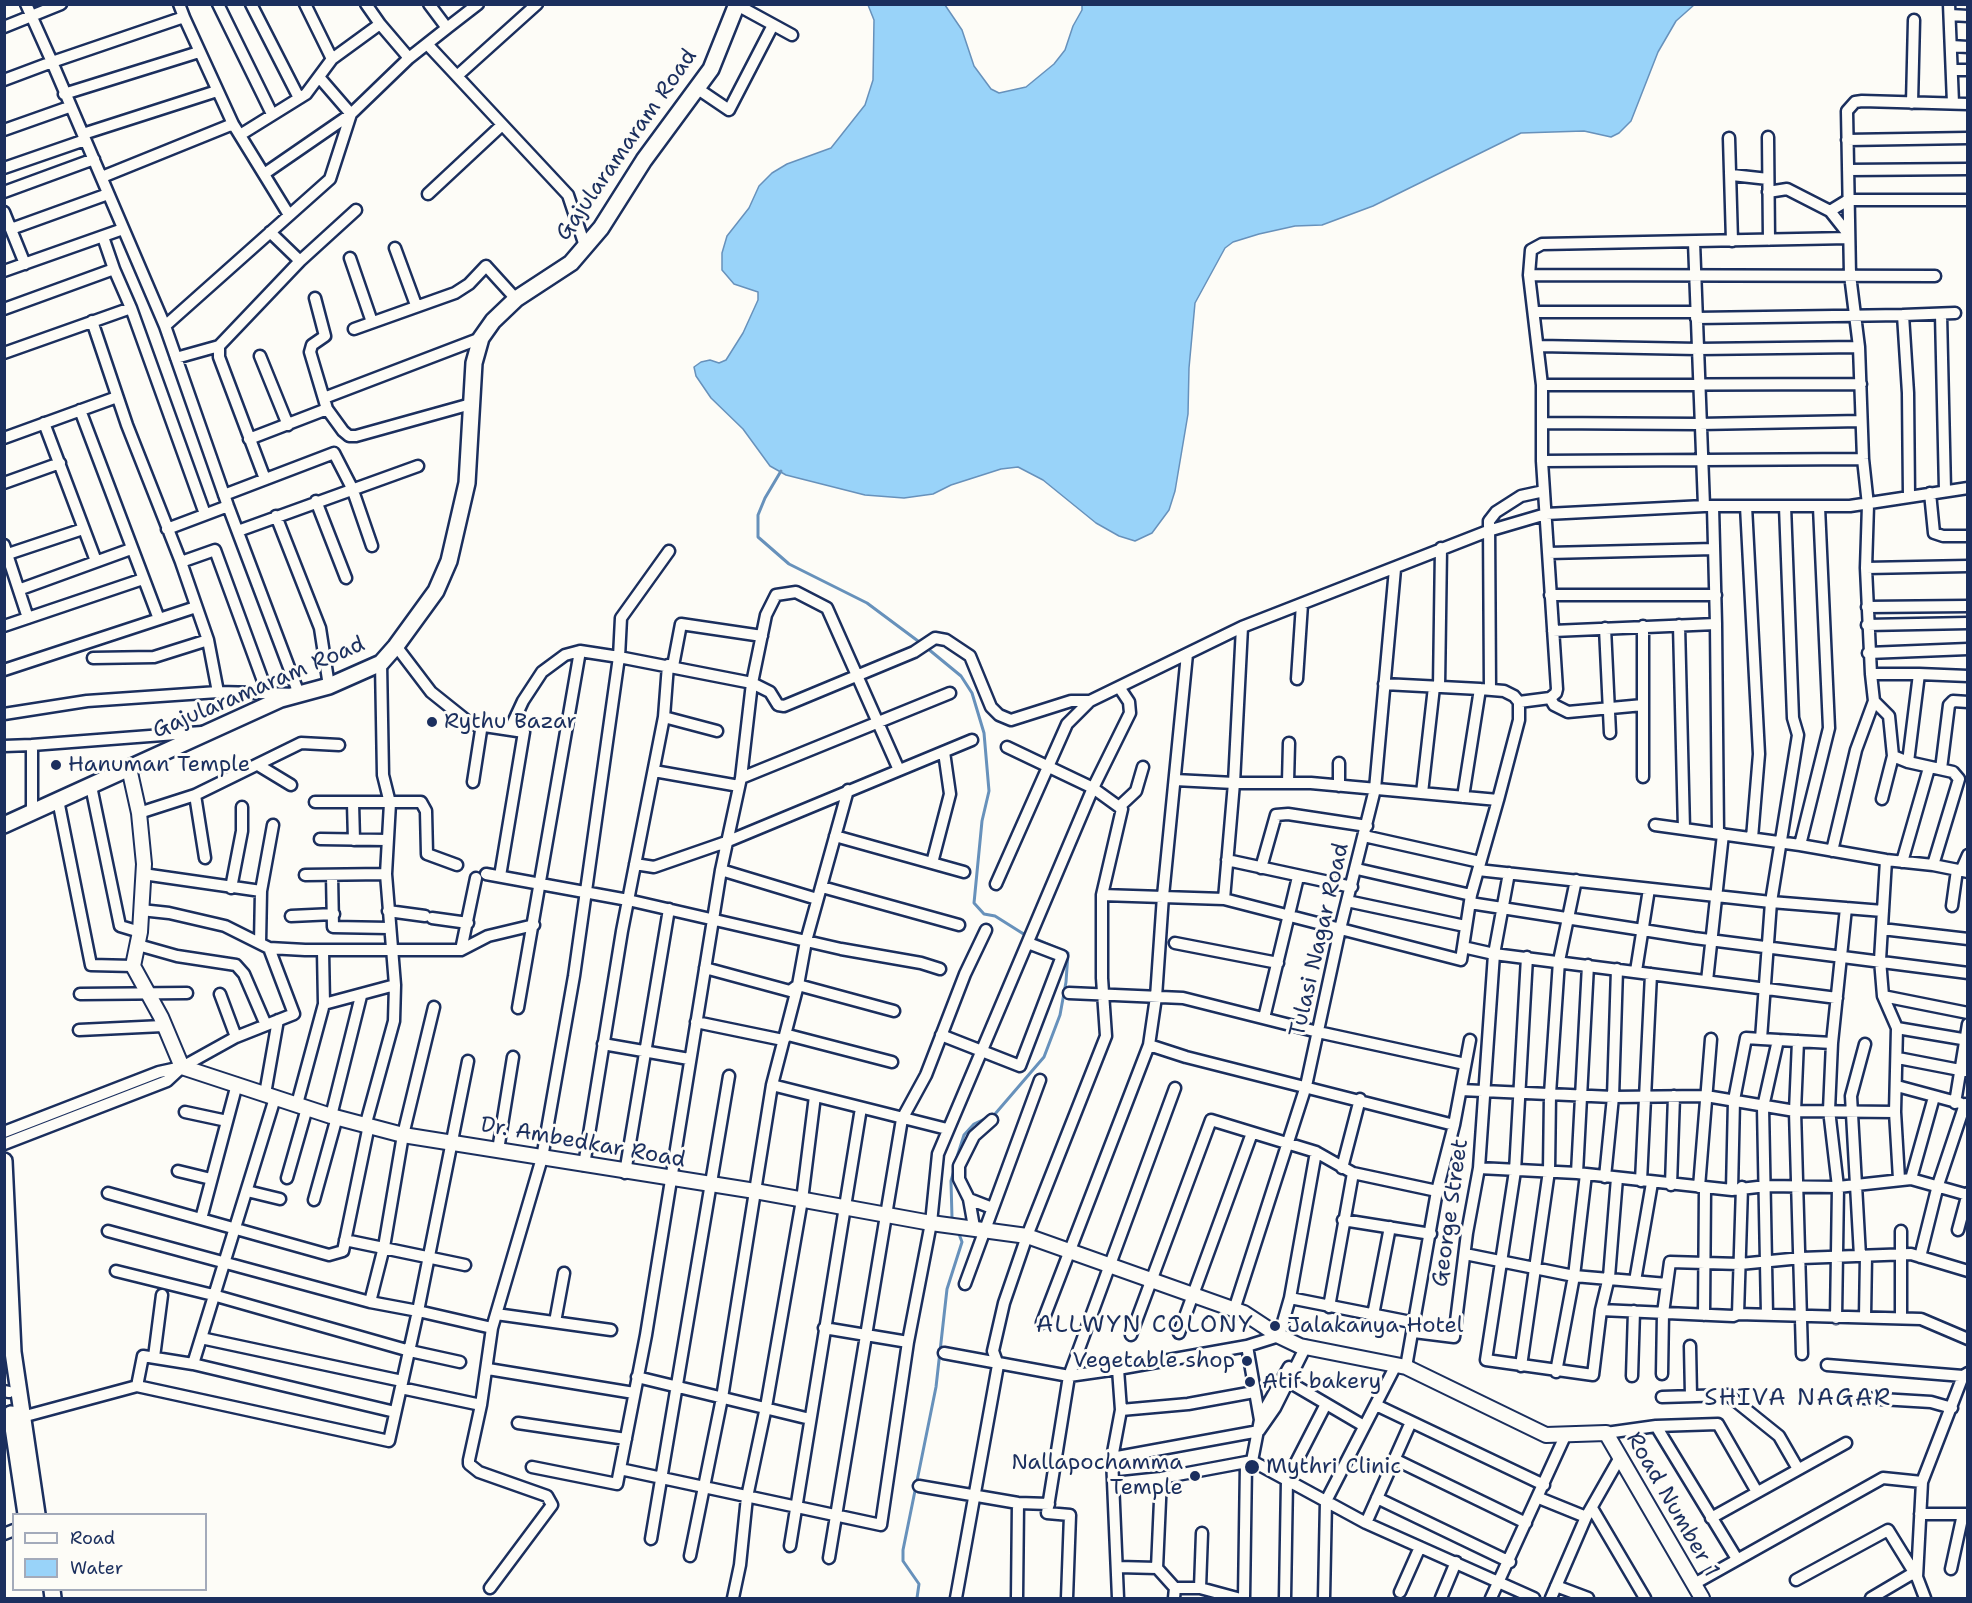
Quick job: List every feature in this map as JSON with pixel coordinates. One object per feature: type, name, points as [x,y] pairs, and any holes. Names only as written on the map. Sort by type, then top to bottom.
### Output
[{"type":"main road","name":"Gajularamaram Road","points":[[4,825],[32,811],[130,771],[272,703],[329,686],[381,663],[436,591],[449,561],[467,483],[474,363],[481,338],[493,321],[516,299],[571,263],[607,219],[644,160],[711,69],[737,5]]},
{"type":"main road","points":[[4,833],[130,771]]},
{"type":"main road","points":[[4,1161],[13,1352],[11,1462],[26,1513]]},
{"type":"main road","points":[[4,1346],[7,1391],[13,1424],[36,1513]]},
{"type":"street","points":[[4,27],[28,10],[61,4]]},
{"type":"street","points":[[179,4],[233,124],[289,215]]},
{"type":"street","points":[[218,4],[272,114]]},
{"type":"street","points":[[251,4],[299,98]]},
{"type":"street","points":[[305,4],[332,59]]},
{"type":"street","points":[[366,4],[410,58]]},
{"type":"street","points":[[429,4],[447,28]]},
{"type":"street","points":[[264,174],[351,114],[410,58],[478,4]]},
{"type":"street","points":[[457,76],[537,4]]},
{"type":"street","points":[[737,5],[792,35]]},
{"type":"street","points":[[4,714],[87,701],[218,692],[300,694],[226,500],[165,326],[28,10]]},
{"type":"street","points":[[1953,104],[1950,10],[1968,16]]},
{"type":"street","points":[[4,80],[184,17]]},
{"type":"street","points":[[1912,103],[1914,20]]},
{"type":"street","points":[[240,135],[306,94],[332,59],[380,24]]},
{"type":"street","points":[[698,89],[729,110],[773,25]]},
{"type":"street","points":[[427,44],[568,195],[585,246]]},
{"type":"street","points":[[1951,46],[1968,46]]},
{"type":"street","points":[[64,94],[199,52]]},
{"type":"street","points":[[1952,70],[1968,70]]},
{"type":"street","points":[[319,77],[351,114]]},
{"type":"street","points":[[4,168],[84,137],[217,91]]},
{"type":"street","points":[[1832,850],[1856,750],[1874,701],[1867,625],[1868,505],[1863,459],[1859,347],[1850,275],[1847,111],[1855,102],[1968,104]]},
{"type":"street","points":[[4,130],[69,107]]},
{"type":"street","points":[[165,326],[330,178],[351,114]]},
{"type":"street","points":[[102,177],[233,124]]},
{"type":"street","points":[[428,194],[502,126]]},
{"type":"street","points":[[1768,137],[1769,240]]},
{"type":"street","points":[[1729,138],[1732,175],[1732,241]]},
{"type":"street","points":[[1847,140],[1968,138]]},
{"type":"street","points":[[4,192],[94,159]]},
{"type":"street","points":[[1848,170],[1968,169]]},
{"type":"street","points":[[1732,175],[1768,179]]},
{"type":"street","points":[[1768,192],[1786,189],[1830,211],[1849,237]]},
{"type":"street","points":[[11,230],[108,194]]},
{"type":"street","points":[[1830,211],[1848,200],[1968,200]]},
{"type":"street","points":[[176,358],[219,346],[300,261],[356,210]]},
{"type":"street","points":[[4,212],[25,264]]},
{"type":"street","points":[[4,271],[123,229]]},
{"type":"street","points":[[270,232],[300,261]]},
{"type":"street","points":[[103,237],[205,514]]},
{"type":"street","points":[[1519,702],[1550,698],[1556,693],[1557,688],[1542,461],[1542,385],[1529,275],[1531,250],[1542,244],[1849,237]]},
{"type":"street","points":[[1694,242],[1702,460],[1714,549],[1716,595],[1720,834],[1707,981]]},
{"type":"street","points":[[395,248],[416,305]]},
{"type":"street","points":[[350,258],[372,322]]},
{"type":"street","points":[[354,328],[455,293],[469,284],[486,267],[516,299]]},
{"type":"street","points":[[4,309],[114,269]]},
{"type":"street","points":[[1529,275],[1935,276]]},
{"type":"street","points":[[315,298],[325,336],[312,345],[310,352],[326,403],[343,432],[349,436],[356,436],[471,404]]},
{"type":"street","points":[[4,353],[131,308]]},
{"type":"street","points":[[1534,312],[1854,317],[1955,313]]},
{"type":"street","points":[[1941,314],[1946,490]]},
{"type":"street","points":[[1903,315],[1908,393],[1909,496]]},
{"type":"street","points":[[92,321],[117,397],[181,562],[208,640],[218,692]]},
{"type":"street","points":[[249,439],[288,425],[326,403],[481,338]]},
{"type":"street","points":[[219,346],[219,357],[265,479]]},
{"type":"street","points":[[1539,346],[1698,349],[1859,347]]},
{"type":"street","points":[[260,356],[288,425]]},
{"type":"street","points":[[1542,385],[1861,384]]},
{"type":"street","points":[[4,438],[117,397]]},
{"type":"street","points":[[80,410],[159,619]]},
{"type":"street","points":[[1543,423],[1700,424],[1861,421]]},
{"type":"street","points":[[45,423],[96,561]]},
{"type":"street","points":[[167,529],[205,514],[265,479],[334,453],[352,488],[372,546]]},
{"type":"street","points":[[1542,461],[1863,459]]},
{"type":"street","points":[[4,483],[60,463]]},
{"type":"street","points":[[238,531],[418,466]]},
{"type":"street","points":[[996,884],[1067,724],[1090,701],[1242,627],[1395,569],[1441,548],[1546,514],[1709,507],[1868,505],[1909,496],[1968,488]]},
{"type":"street","points":[[1463,797],[1485,689],[1488,531],[1491,515],[1521,496],[1544,491]]},
{"type":"street","points":[[1930,493],[1934,533],[1943,536],[1968,536]]},
{"type":"street","points":[[316,501],[346,578]]},
{"type":"street","points":[[1746,506],[1759,754],[1752,838]]},
{"type":"street","points":[[1761,1039],[1771,902],[1798,735],[1793,718],[1785,506]]},
{"type":"street","points":[[1800,845],[1829,728],[1819,507]]},
{"type":"street","points":[[276,516],[320,628],[329,686]]},
{"type":"street","points":[[28,618],[21,589],[6,550],[83,529]]},
{"type":"street","points":[[1422,793],[1437,687],[1441,548]]},
{"type":"street","points":[[21,589],[131,549]]},
{"type":"street","points":[[1548,554],[1714,549]]},
{"type":"street","points":[[181,562],[215,550],[267,692]]},
{"type":"street","points":[[490,1588],[552,1505],[551,1498],[547,1496],[485,1474],[469,1464],[488,1369],[492,1328],[542,1158],[574,976],[619,657],[621,618],[669,551]]},
{"type":"street","points":[[1866,568],[1968,566]]},
{"type":"street","name":"Tulasi Nagar Road","points":[[1234,1310],[1306,1086],[1340,929],[1357,869],[1375,789],[1395,569]]},
{"type":"street","points":[[4,626],[143,579]]},
{"type":"street","points":[[532,1467],[617,1484],[637,1377],[721,870],[740,782],[752,682],[766,615],[776,596],[796,592],[827,608],[898,770]]},
{"type":"street","points":[[1550,595],[1716,595]]},
{"type":"street","points":[[1297,679],[1302,604]]},
{"type":"street","points":[[1867,607],[1968,606]]},
{"type":"street","points":[[4,670],[196,607]]},
{"type":"street","points":[[1867,625],[1968,623]]},
{"type":"street","points":[[584,1165],[628,900],[664,717],[670,665],[681,624],[762,636]]},
{"type":"street","points":[[1553,631],[1716,624]]},
{"type":"street","points":[[1679,625],[1684,829]]},
{"type":"street","points":[[1643,626],[1643,777]]},
{"type":"street","points":[[1224,899],[1234,783],[1242,627]]},
{"type":"street","points":[[1605,628],[1610,734]]},
{"type":"street","points":[[510,729],[523,701],[542,672],[565,655],[580,651],[670,665],[752,682],[770,692],[778,705],[784,706],[914,652],[935,638],[946,639],[970,656],[991,707],[999,715],[1011,720],[1071,701],[1090,701]]},
{"type":"street","points":[[93,658],[154,657],[208,640]]},
{"type":"street","points":[[396,646],[431,692],[471,724],[524,732],[500,876]]},
{"type":"street","points":[[1868,653],[1968,650]]},
{"type":"street","points":[[518,1008],[580,651]]},
{"type":"street","points":[[1042,1323],[1149,1045],[1156,997],[1162,896],[1187,654]]},
{"type":"street","points":[[108,1193],[329,1255],[343,1251],[368,1124],[394,1021],[395,985],[386,874],[390,802],[383,775],[381,663]]},
{"type":"street","points":[[1871,674],[1968,676]]},
{"type":"street","points":[[1908,762],[1919,674]]},
{"type":"street","points":[[1102,895],[1224,899],[1461,960],[1470,899],[1518,732],[1519,702],[1514,696],[1504,691],[1384,684]]},
{"type":"street","points":[[620,1469],[881,1525],[908,1342],[931,1223],[938,1154],[947,1128],[983,1052],[1093,788],[1130,713],[1129,702],[1119,687]]},
{"type":"street","points":[[654,771],[740,782],[950,693]]},
{"type":"street","points":[[1550,698],[1554,705],[1568,712],[1643,705]]},
{"type":"street","points":[[1874,701],[1889,716],[1893,756],[1882,799]]},
{"type":"street","points":[[1941,769],[1948,705],[1953,701],[1968,702]]},
{"type":"street","points":[[664,717],[717,731]]},
{"type":"street","points":[[472,782],[482,724]]},
{"type":"street","points":[[4,746],[204,735]]},
{"type":"street","points":[[635,864],[654,867],[726,842],[972,740]]},
{"type":"street","points":[[139,813],[195,795],[301,743],[339,746]]},
{"type":"street","points":[[1288,782],[1289,743]]},
{"type":"street","points":[[32,746],[32,811]]},
{"type":"street","points":[[956,1599],[998,1365],[993,1351],[1004,1303],[1027,1236],[1106,1036],[1102,895],[1122,809],[1093,788],[1007,747]]},
{"type":"street","points":[[932,863],[950,794],[944,752]]},
{"type":"street","points":[[1893,756],[1929,768],[1953,772],[1959,779],[1933,865]]},
{"type":"street","points":[[1339,764],[1339,786]]},
{"type":"street","points":[[258,765],[291,785]]},
{"type":"street","points":[[1120,806],[1136,791],[1143,768]]},
{"type":"street","points":[[1902,862],[1929,768]]},
{"type":"street","points":[[130,771],[139,813],[143,874],[139,938],[133,966],[182,1067]]},
{"type":"street","points":[[1175,780],[1234,783],[1288,782],[1498,800]]},
{"type":"street","points":[[690,1556],[722,1398],[772,1086],[798,985],[806,941],[848,790]]},
{"type":"street","points":[[92,791],[120,926],[177,956],[236,965],[244,974],[266,1025]]},
{"type":"street","points":[[195,795],[205,858]]},
{"type":"street","points":[[315,801],[420,802],[425,806],[427,854],[458,865]]},
{"type":"street","points":[[353,802],[354,840]]},
{"type":"street","points":[[59,805],[91,965],[133,966]]},
{"type":"street","points":[[231,888],[242,831],[242,807]]},
{"type":"street","points":[[1261,868],[1272,822],[1276,815],[1288,814],[1365,831],[1509,873],[1771,902],[1883,911]]},
{"type":"street","points":[[4,1144],[167,1081],[182,1067],[236,1037],[294,1014],[264,946],[261,891],[273,825]]},
{"type":"street","points":[[1655,825],[1782,842],[1962,871]]},
{"type":"street","points":[[835,836],[964,872]]},
{"type":"street","points":[[320,839],[387,840]]},
{"type":"street","points":[[1952,906],[1968,855]]},
{"type":"street","points":[[1227,860],[1352,887]]},
{"type":"street","points":[[1886,860],[1880,960],[1883,996],[1897,1028],[1898,1058],[1894,1112],[1899,1179]]},
{"type":"street","points":[[1357,869],[1503,910],[1710,940],[1968,973]]},
{"type":"street","points":[[721,870],[817,899]]},
{"type":"street","name":"George Street","points":[[1415,1327],[1454,1336],[1479,1168],[1494,954],[1509,873]]},
{"type":"street","points":[[143,874],[261,891]]},
{"type":"street","points":[[305,875],[386,874]]},
{"type":"street","points":[[332,875],[333,927],[389,928]]},
{"type":"street","points":[[462,950],[481,876],[500,876],[585,894],[628,900],[940,969]]},
{"type":"street","points":[[1264,1018],[1298,877]]},
{"type":"street","points":[[1521,1366],[1549,1171],[1550,1095],[1559,961],[1576,880]]},
{"type":"street","points":[[822,887],[959,925]]},
{"type":"street","points":[[1636,971],[1649,889]]},
{"type":"street","points":[[1347,901],[1465,926]]},
{"type":"street","points":[[1836,1318],[1838,1187],[1829,1110],[1832,1043],[1846,908]]},
{"type":"street","points":[[625,1173],[647,1052],[669,909]]},
{"type":"street","points":[[141,910],[169,913],[225,926],[264,946],[323,951],[462,950],[488,936],[534,925]]},
{"type":"street","points":[[388,911],[468,923]]},
{"type":"street","points":[[291,916],[334,914]]},
{"type":"street","points":[[1882,929],[1968,939]]},
{"type":"street","points":[[829,1558],[902,1119],[926,1075],[986,930]]},
{"type":"street","points":[[941,1035],[1020,1066],[1062,956],[1029,939]]},
{"type":"street","points":[[1175,943],[1278,963]]},
{"type":"street","points":[[1462,947],[1494,954],[1837,998]]},
{"type":"street","points":[[287,1178],[324,1004],[323,951]]},
{"type":"street","points":[[1527,957],[1515,1171],[1486,1360],[1556,1372],[1593,1375],[1601,1310],[1609,1277],[1617,969]]},
{"type":"street","points":[[1556,1372],[1574,1276],[1582,1174],[1581,1096],[1588,965]]},
{"type":"street","points":[[705,968],[790,991],[798,985]]},
{"type":"street","points":[[1641,1181],[1651,974]]},
{"type":"street","points":[[324,1004],[361,996],[395,985]]},
{"type":"street","points":[[798,985],[894,1011]]},
{"type":"street","points":[[80,994],[187,993]]},
{"type":"street","points":[[1069,993],[1183,998],[1318,1032],[1465,1064]]},
{"type":"street","points":[[220,994],[236,1037]]},
{"type":"street","points":[[314,1200],[361,996]]},
{"type":"street","points":[[1883,996],[1968,1013]]},
{"type":"street","points":[[370,1302],[384,1247],[403,1135],[434,1007]]},
{"type":"street","points":[[193,1364],[247,1191],[270,1096],[278,1020]]},
{"type":"street","points":[[696,1022],[783,1040]]},
{"type":"street","points":[[1920,1257],[1938,1185],[1963,1104],[1968,1024]]},
{"type":"street","points":[[79,1030],[163,1026]]},
{"type":"street","points":[[1897,1028],[1966,1039]]},
{"type":"street","points":[[783,1040],[788,1035],[892,1062]]},
{"type":"street","points":[[1738,1314],[1740,1264],[1734,1100],[1746,1038],[1832,1043]]},
{"type":"street","points":[[1704,1315],[1705,1263],[1702,1187],[1711,1039]]},
{"type":"street","points":[[1324,1599],[1326,1501],[1364,1426],[1401,1366],[1415,1327],[1437,1191],[1454,1125],[1470,1040]]},
{"type":"street","points":[[1767,1315],[1768,1261],[1763,1107],[1778,1040]]},
{"type":"street","points":[[1798,1041],[1796,1186],[1801,1258],[1802,1354]]},
{"type":"street","points":[[603,1044],[689,1059]]},
{"type":"street","points":[[1865,1044],[1851,1096],[1863,1256],[1865,1317]]},
{"type":"street","points":[[1149,1045],[1454,1125]]},
{"type":"street","points":[[498,1150],[513,1057]]},
{"type":"street","points":[[1898,1058],[1964,1071]]},
{"type":"street","points":[[13,1424],[137,1386],[389,1441],[410,1351],[468,1061]]},
{"type":"street","points":[[4,1132],[159,1072],[182,1067]]},
{"type":"street","name":"Dr. Ambedkar Road","points":[[182,1067],[334,1116],[403,1135],[625,1173],[755,1191],[931,1223],[1027,1236],[1234,1310],[1265,1325],[1279,1336],[1303,1346],[1401,1366],[1546,1435],[1606,1433]]},
{"type":"street","points":[[651,1539],[713,1186],[729,1076]]},
{"type":"street","points":[[965,1284],[979,1228],[992,1208],[1040,1080]]},
{"type":"street","points":[[201,1219],[237,1084]]},
{"type":"street","points":[[772,1086],[947,1128]]},
{"type":"street","points":[[1897,1086],[1963,1104]]},
{"type":"street","points":[[1067,1599],[1070,1515],[1047,1513],[1069,1376],[1175,1088]]},
{"type":"street","points":[[1461,1090],[1613,1098],[1706,1096],[1796,1111],[1894,1112]]},
{"type":"street","points":[[733,1599],[740,1565],[747,1497],[766,1407],[801,1200],[815,1096]]},
{"type":"street","points":[[1671,1185],[1674,1096]]},
{"type":"street","points":[[1911,1179],[1934,1097]]},
{"type":"street","points":[[1329,1307],[1360,1099]]},
{"type":"street","points":[[790,1546],[861,1108]]},
{"type":"street","points":[[185,1112],[227,1121]]},
{"type":"street","points":[[979,1228],[959,1179],[959,1166],[974,1136],[992,1120]]},
{"type":"street","points":[[1131,1335],[1211,1120],[1316,1152],[1348,1170],[1437,1191]]},
{"type":"street","points":[[1179,1333],[1191,1294],[1252,1133]]},
{"type":"street","points":[[944,1353],[998,1365],[1069,1376],[1118,1370],[1247,1346],[1279,1336],[1290,1298],[1316,1152]]},
{"type":"street","points":[[1479,1168],[1549,1171],[1671,1185],[1737,1188],[1838,1187],[1911,1179],[1967,1194],[1958,1230]]},
{"type":"street","points":[[178,1171],[211,1179]]},
{"type":"street","points":[[1635,1281],[1652,1183]]},
{"type":"street","points":[[247,1191],[280,1199]]},
{"type":"street","points":[[969,1199],[992,1208]]},
{"type":"street","points":[[1343,1220],[1431,1234]]},
{"type":"street","points":[[1372,1315],[1390,1227]]},
{"type":"street","points":[[1901,1231],[1901,1318]]},
{"type":"street","points":[[108,1232],[224,1261],[370,1302],[492,1328]]},
{"type":"street","points":[[345,1240],[465,1265]]},
{"type":"street","points":[[1465,1254],[1574,1276],[1609,1277],[1667,1284]]},
{"type":"street","points":[[1662,1374],[1663,1313],[1670,1262],[1740,1264],[1801,1258],[1901,1255],[1920,1257],[1968,1270]]},
{"type":"street","points":[[116,1271],[213,1295],[410,1351],[460,1362]]},
{"type":"street","points":[[555,1322],[564,1273]]},
{"type":"street","points":[[154,1357],[162,1295]]},
{"type":"street","points":[[1290,1298],[1372,1315],[1415,1327]]},
{"type":"street","points":[[1601,1310],[1733,1316],[1738,1314],[1922,1319],[1968,1339]]},
{"type":"street","points":[[1632,1376],[1634,1311]]},
{"type":"street","points":[[496,1314],[611,1330]]},
{"type":"street","points":[[824,1328],[908,1342]]},
{"type":"street","points":[[201,1338],[481,1405]]},
{"type":"street","points":[[1247,1346],[1259,1425]]},
{"type":"street","points":[[1112,1458],[1259,1425],[1289,1382],[1303,1346]]},
{"type":"street","points":[[1244,1599],[1249,1463],[1259,1425],[1303,1346]]},
{"type":"street","points":[[1689,1346],[1691,1396]]},
{"type":"street","points":[[137,1386],[143,1356],[154,1357],[193,1364],[395,1412]]},
{"type":"street","points":[[1827,1365],[1965,1375],[1922,1482],[1916,1575]]},
{"type":"street","points":[[488,1369],[634,1394]]},
{"type":"street","points":[[1118,1370],[1121,1410],[1112,1458],[1118,1599]]},
{"type":"street","points":[[637,1377],[810,1419]]},
{"type":"street","points":[[1289,1382],[1364,1426]]},
{"type":"street","points":[[1121,1410],[1188,1404],[1254,1392]]},
{"type":"street","points":[[1662,1397],[1728,1395],[1779,1436],[1798,1468]]},
{"type":"street","points":[[1864,1398],[1931,1402],[1952,1408]]},
{"type":"street","points":[[1286,1599],[1287,1480],[1326,1404]]},
{"type":"street","points":[[1376,1405],[1544,1485]]},
{"type":"street","points":[[1366,1523],[1411,1422]]},
{"type":"street","points":[[518,1423],[626,1439]]},
{"type":"street","points":[[1606,1433],[1656,1426],[1718,1424],[1757,1492]]},
{"type":"street","points":[[1656,1426],[1737,1559]]},
{"type":"street","name":"Road Number 1","points":[[1606,1433],[1696,1594]]},
{"type":"street","points":[[1491,1599],[1510,1562],[1566,1434]]},
{"type":"street","points":[[1712,1518],[1846,1443]]},
{"type":"street","points":[[1394,1459],[1526,1523]]},
{"type":"street","points":[[1551,1599],[1589,1512],[1619,1459]]},
{"type":"street","points":[[1114,1483],[1161,1478],[1249,1463],[1287,1480],[1366,1523],[1534,1599]]},
{"type":"street","points":[[1696,1594],[1737,1559],[1886,1477],[1922,1482]]},
{"type":"street","points":[[1161,1478],[1157,1568],[1175,1593],[1200,1588],[1237,1599]]},
{"type":"street","points":[[920,1486],[1018,1503],[1049,1504]]},
{"type":"street","points":[[1377,1498],[1510,1562]]},
{"type":"street","points":[[1539,1498],[1589,1512],[1645,1599]]},
{"type":"street","points":[[1017,1599],[1018,1503]]},
{"type":"street","points":[[1920,1514],[1965,1514],[1951,1569]]},
{"type":"street","points":[[1796,1580],[1888,1530],[1916,1575],[1925,1599]]},
{"type":"street","points":[[1200,1588],[1202,1533]]},
{"type":"street","points":[[1400,1592],[1420,1547]]},
{"type":"street","points":[[1441,1599],[1456,1562]]},
{"type":"street","points":[[1118,1567],[1157,1568]]},
{"type":"street","points":[[1870,1599],[1916,1575]]},
{"type":"street","points":[[1556,1586],[1588,1599]]},
{"type":"water","points":[[868,5],[945,5],[962,30],[974,66],[991,89],[999,93],[1026,87],[1054,64],[1065,50],[1082,5],[1694,5],[1676,21],[1658,52],[1631,121],[1619,133],[1611,137],[1584,131],[1521,133],[1373,206],[1322,225],[1295,226],[1259,234],[1233,242],[1225,248],[1195,303],[1189,368],[1188,414],[1175,491],[1169,510],[1152,533],[1135,541],[1119,536],[1096,523],[1043,480],[1018,467],[1001,469],[951,485],[933,494],[904,498],[865,495],[786,475],[770,466],[743,429],[711,398],[696,376],[694,367],[701,362],[710,360],[719,363],[726,360],[743,333],[758,300],[758,292],[734,284],[722,270],[722,253],[727,236],[749,208],[759,186],[772,173],[787,164],[831,148],[865,105],[873,80],[874,20]]},
{"type":"waterway","points":[[781,471],[758,515],[758,537],[789,564],[867,603],[922,644]]},
{"type":"waterway","points":[[927,648],[961,676],[972,693],[984,733],[989,791],[982,821],[974,903],[984,914],[995,916],[1022,933],[1068,953],[1060,1015],[1044,1057],[995,1114],[974,1124],[964,1135],[956,1160]]},
{"type":"waterway","points":[[952,1218],[951,1181],[955,1167]]},
{"type":"waterway","points":[[917,1598],[919,1584],[903,1561],[903,1550],[936,1387],[947,1289],[962,1242],[959,1234]]},
{"type":"place","name":"Rythu Bazar","points":[[432,722]]},
{"type":"place","name":"Hanuman Temple","points":[[56,765]]},
{"type":"place","name":"Jalakanya Hotel","points":[[1275,1326]]},
{"type":"place","name":"Vegetable shop","points":[[1247,1361]]},
{"type":"place","name":"Atif bakery","points":[[1250,1382]]},
{"type":"place","name":"Mythri Clinic","points":[[1252,1467]]},
{"type":"place","name":"Nallapochamma Temple","points":[[1195,1476]]},
{"type":"district","name":"ALLWYN COLONY","points":[[1145,1326]]},
{"type":"district","name":"SHIVA NAGAR","points":[[1798,1399]]}]
